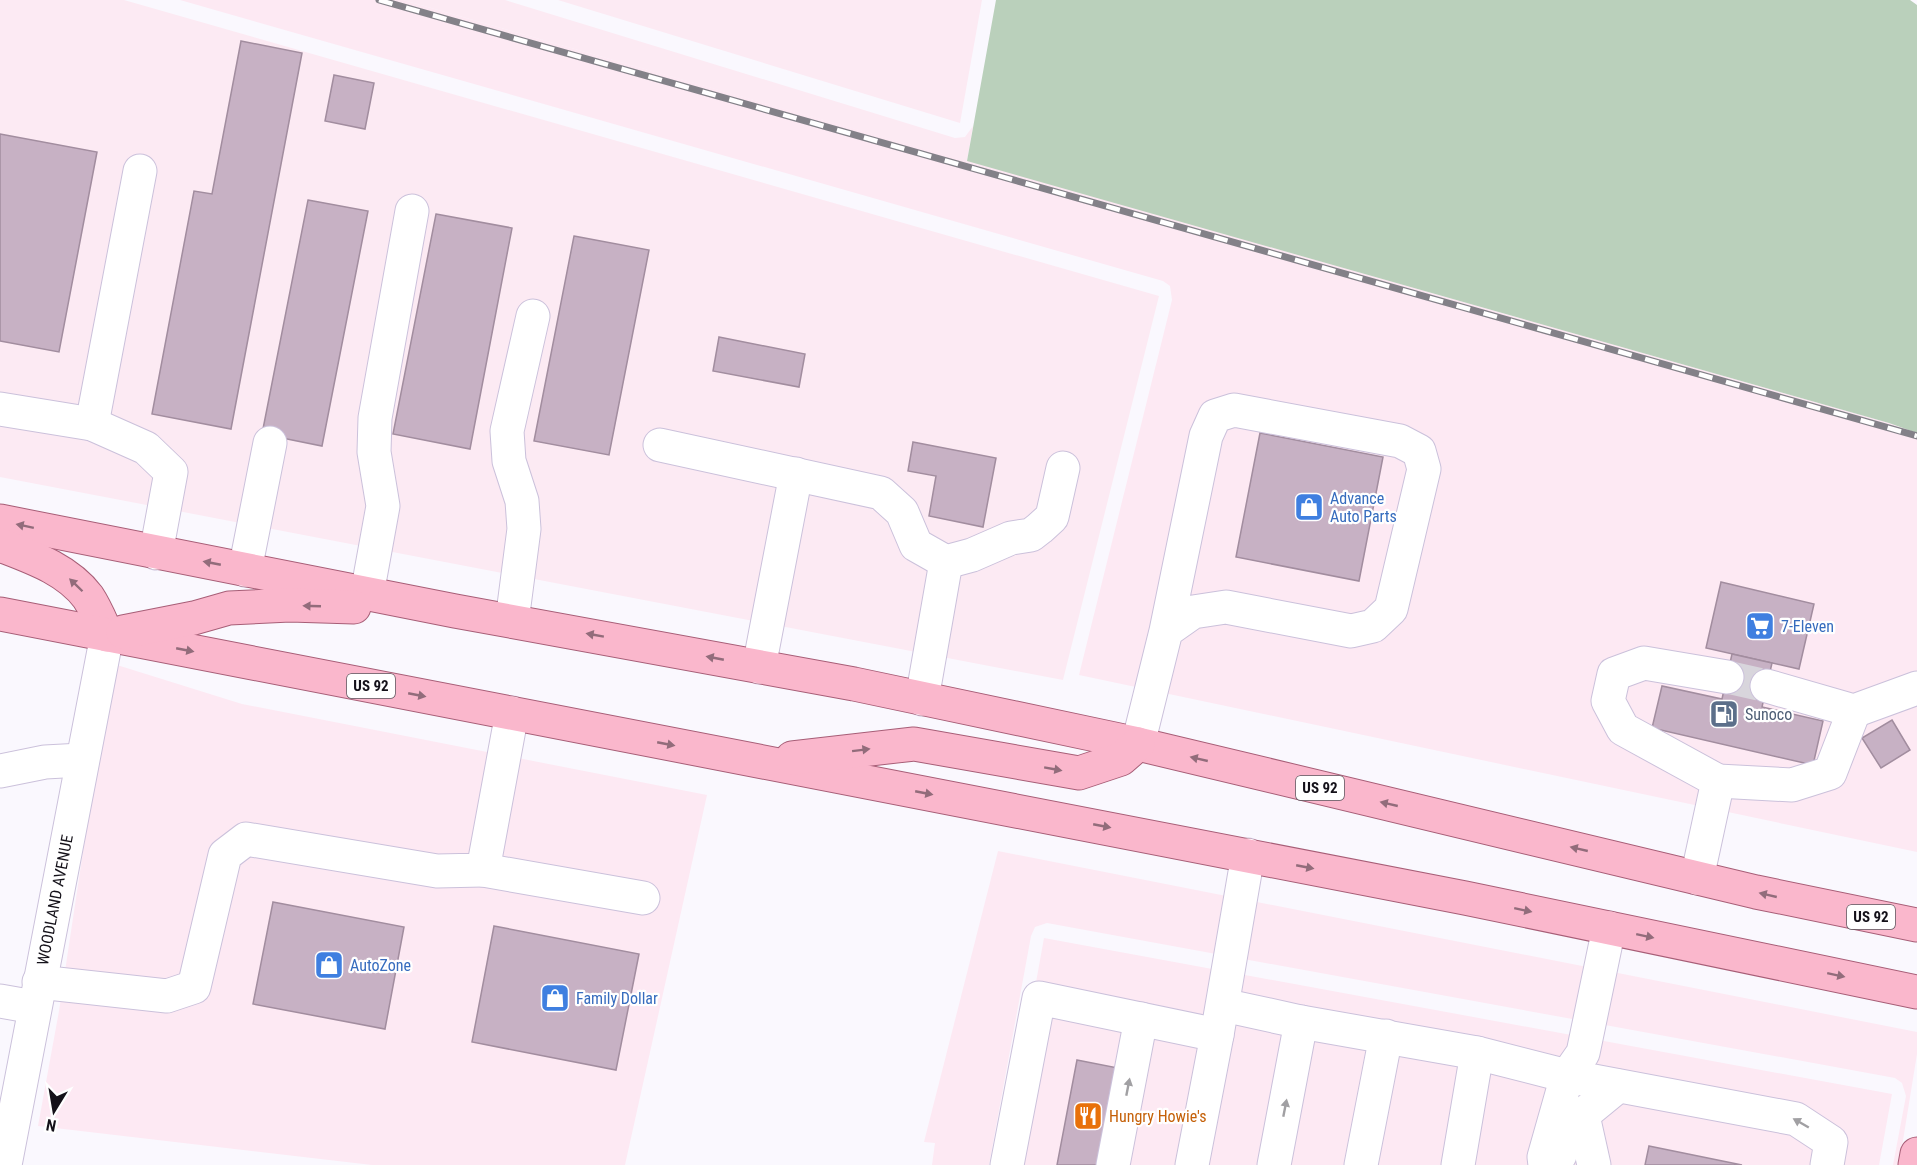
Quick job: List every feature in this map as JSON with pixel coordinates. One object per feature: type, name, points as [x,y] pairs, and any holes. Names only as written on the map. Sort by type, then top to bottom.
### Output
[{"type":"main road","name":"US 92","points":[[0,521],[455,611],[759,666],[1138,744],[1825,908],[1917,925]]},
{"type":"main road","points":[[0,544],[44,563],[67,576],[86,595],[107,634],[182,620],[229,608],[290,605],[455,611]]},
{"type":"main road","name":"US 92","points":[[0,614],[1248,855],[1917,992]]},
{"type":"main road","points":[[761,762],[914,744],[1079,773],[1121,759],[1138,744]]},
{"type":"main road","points":[[1915,1165],[1917,1154]]},
{"type":"street","points":[[92,424],[140,171]]},
{"type":"street","points":[[367,594],[383,507],[374,452],[375,418],[412,211]]},
{"type":"street","points":[[512,621],[524,529],[522,501],[509,461],[507,431],[533,316]]},
{"type":"street","points":[[0,409],[92,424],[146,448],[171,472],[156,553]]},
{"type":"street","points":[[1138,744],[1166,631],[1206,436],[1215,416],[1234,410],[1400,441],[1419,451],[1424,469],[1391,609],[1374,626],[1351,631],[1226,607],[1193,612],[1166,631]]},
{"type":"street","points":[[245,570],[270,443]]},
{"type":"street","points":[[660,445],[881,493],[902,512],[916,545],[946,562],[972,555],[1011,538],[1031,535],[1040,528],[1052,517],[1063,468]]},
{"type":"street","points":[[759,666],[796,474]]},
{"type":"street","points":[[922,699],[946,562]]},
{"type":"street","name":"WOODLAND AVENUE","points":[[5,1165],[7,1115],[37,994],[107,634]]},
{"type":"street","points":[[1727,677],[1644,663],[1614,674],[1608,701],[1623,729],[1718,781],[1792,785],[1830,772],[1854,711]]},
{"type":"street","points":[[1767,686],[1854,711],[1917,688]]},
{"type":"street","points":[[483,870],[512,713]]},
{"type":"street","points":[[0,771],[45,762],[82,760]]},
{"type":"street","points":[[1697,878],[1718,781]]},
{"type":"street","points":[[0,1001],[37,994],[167,996],[194,987],[225,855],[246,839],[437,871],[483,870],[643,898]]},
{"type":"street","points":[[1192,1165],[1248,855]]},
{"type":"street","points":[[1545,1165],[1544,1157],[1567,1076],[1583,1053],[1609,928]]},
{"type":"street","points":[[1007,1165],[1039,998],[1141,1019],[1301,1022],[1477,1053],[1567,1076],[1796,1119],[1831,1142],[1827,1165]]},
{"type":"street","points":[[1113,1165],[1141,1019]]},
{"type":"street","points":[[1274,1165],[1301,1022]]},
{"type":"street","points":[[1361,1165],[1386,1036]]},
{"type":"street","points":[[1458,1165],[1477,1053]]},
{"type":"street","points":[[1558,1165],[1564,1133],[1568,1126],[1618,1086]]},
{"type":"street","points":[[1586,1112],[1584,1120],[1594,1165]]},
{"type":"shaded area","points":[[0,0],[124,0],[1159,296],[1063,680],[0,477]]},
{"type":"shaded area","points":[[180,0],[403,0],[1889,423],[1917,433],[1917,852],[1079,675],[1172,300],[1170,286],[1163,281]]},
{"type":"shaded area","points":[[403,0],[505,0],[955,138],[965,137],[973,126],[967,161]]},
{"type":"shaded area","points":[[558,0],[982,0],[960,123]]},
{"type":"shaded area","points":[[117,665],[242,704],[707,795],[625,1165],[372,1165],[38,1126],[59,1011],[89,812]]},
{"type":"shaded area","points":[[998,851],[1917,1032],[1917,1054],[1899,1165],[1893,1165],[1906,1096],[1902,1083],[1895,1078],[1047,923],[1035,927],[1031,936],[989,1165],[932,1165],[935,1143],[924,1142]]},
{"type":"shaded area","points":[[1044,938],[1892,1094],[1879,1165],[1003,1165]]},
{"type":"green space","points":[[996,0],[1910,0],[1917,5],[1917,433],[1889,423],[967,161]]},
{"type":"building","points":[[241,41],[302,53],[231,429],[152,414],[194,191],[212,194]]},
{"type":"building","points":[[334,75],[374,83],[365,129],[325,121]]},
{"type":"building","points":[[0,134],[97,152],[59,352],[0,341]]},
{"type":"building","points":[[308,200],[368,211],[322,446],[262,434]]},
{"type":"building","points":[[436,214],[512,228],[470,449],[393,434]]},
{"type":"building","points":[[574,236],[649,250],[609,455],[534,441]]},
{"type":"building","points":[[719,337],[805,354],[799,387],[713,371]]},
{"type":"building","name":"Advance Auto Parts","points":[[1260,433],[1383,457],[1359,581],[1236,557]]},
{"type":"building","points":[[913,442],[996,458],[983,527],[929,516],[936,476],[908,471]]},
{"type":"building","name":"7-Eleven","points":[[1721,582],[1814,604],[1799,669],[1706,648]]},
{"type":"building","name":"Sunoco","points":[[1732,654],[1772,663],[1762,707],[1823,721],[1813,765],[1652,728],[1662,686],[1722,699]]},
{"type":"building","points":[[1892,720],[1910,750],[1881,768],[1862,738]]},
{"type":"building","name":"AutoZone","points":[[273,902],[404,927],[385,1029],[253,1004]]},
{"type":"building","name":"Family Dollar","points":[[494,926],[639,954],[616,1070],[472,1042]]},
{"type":"building","name":"Hungry Howie's","points":[[1077,1060],[1118,1068],[1100,1165],[1057,1165]]},
{"type":"building","points":[[1649,1146],[1742,1165],[1645,1165]]},
{"type":"tunnel","points":[[1727,677],[1767,686]]},
{"type":"railway","points":[[379,0],[1917,436]]},
{"type":"place","name":"Advance Auto Parts","points":[[1309,507]]},
{"type":"place","name":"7-Eleven","points":[[1760,626]]},
{"type":"place","name":"Sunoco","points":[[1724,714]]},
{"type":"place","name":"AutoZone","points":[[329,965]]},
{"type":"place","name":"Family Dollar","points":[[555,998]]},
{"type":"place","name":"Hungry Howie's","points":[[1088,1116]]}]
